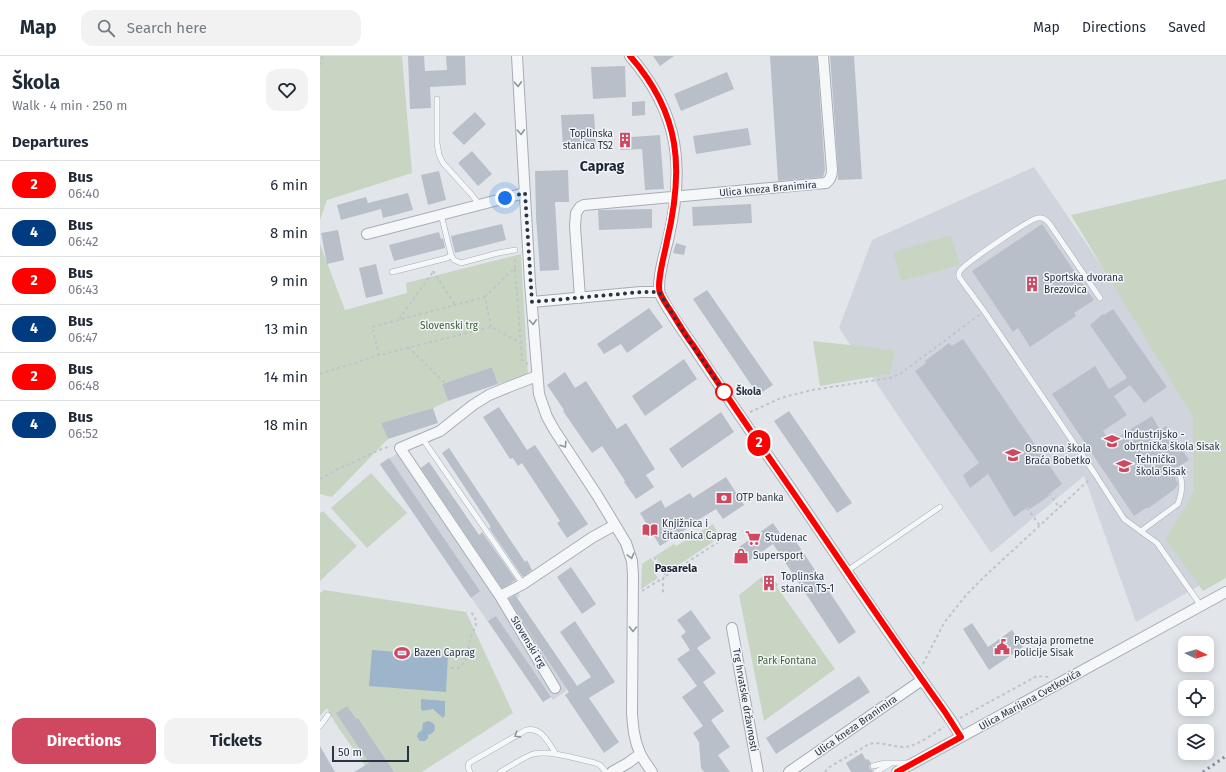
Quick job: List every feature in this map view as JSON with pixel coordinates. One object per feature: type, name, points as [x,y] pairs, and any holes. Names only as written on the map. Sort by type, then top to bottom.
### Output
[{"type":"street","points":[[517,56],[539,394],[547,417],[615,525],[626,544],[632,561],[634,602],[632,713],[635,740],[640,754],[652,772]]},
{"type":"street","points":[[630,56],[652,84],[660,99],[669,119],[676,156],[676,197],[660,274],[659,292],[680,327],[740,417],[961,737]]},
{"type":"street","name":"Ulica kneza Branimira","points":[[580,298],[575,226],[576,213],[580,207],[584,205],[828,182],[831,177],[832,170],[823,56]]},
{"type":"street","points":[[367,234],[525,193]]},
{"type":"street","points":[[532,302],[641,292],[659,292]]},
{"type":"street","points":[[400,448],[440,431],[473,405],[489,395],[537,376]]},
{"type":"street","name":"Slovenski trg","points":[[400,448],[500,596],[555,688]]},
{"type":"street","points":[[500,596],[523,584],[615,525]]},
{"type":"street","name":"Ulica Marijana Cvetkovića","points":[[894,768],[913,763],[1226,592]]},
{"type":"street","name":"Trg hrvatske državnosti","points":[[732,628],[758,772]]},
{"type":"street","name":"Ulica kneza Branimira","points":[[789,772],[919,676]]},
{"type":"street","points":[[612,772],[621,768],[640,754]]},
{"type":"lane","points":[[437,99],[437,143],[439,155],[443,163],[479,204]]},
{"type":"lane","points":[[441,214],[451,255],[454,260],[461,263],[498,253],[515,253]]},
{"type":"lane","points":[[1100,298],[1047,220],[1043,218],[1038,218],[1028,222],[960,271],[959,277],[984,311],[1124,519],[1157,543],[1201,606]]},
{"type":"lane","points":[[392,272],[447,258],[451,255]]},
{"type":"lane","points":[[422,438],[523,584]]},
{"type":"lane","points":[[1141,531],[1178,504],[1182,484],[1182,479],[1178,471]]},
{"type":"lane","points":[[847,571],[940,508]]},
{"type":"lane","points":[[320,726],[328,715]]},
{"type":"lane","points":[[470,772],[468,767],[469,763],[526,730],[536,730],[542,734],[556,754]]},
{"type":"lane","points":[[500,772],[524,758],[534,754],[545,753],[595,763],[600,765],[606,772]]},
{"type":"lane","points":[[873,766],[879,764],[894,768]]},
{"type":"lane","points":[[876,772],[894,768]]},
{"type":"path","points":[[320,65],[323,56]]},
{"type":"path","points":[[515,253],[522,360],[529,364]]},
{"type":"path","points":[[428,263],[455,305]]},
{"type":"path","points":[[379,355],[372,327],[485,297],[515,269]]},
{"type":"path","points":[[398,320],[433,272]]},
{"type":"path","points":[[485,297],[491,327]]},
{"type":"path","points":[[740,417],[792,394],[890,378],[900,374],[984,311]]},
{"type":"path","points":[[320,374],[408,347],[491,327],[520,343],[527,345]]},
{"type":"path","points":[[408,347],[445,383]]},
{"type":"path","points":[[320,479],[379,450],[392,446],[400,448]]},
{"type":"path","points":[[919,676],[944,623],[967,594],[982,578],[1095,474]]},
{"type":"path","points":[[1049,493],[1059,507]]},
{"type":"path","points":[[1027,508],[1040,526]]},
{"type":"path","points":[[641,592],[723,540]]},
{"type":"path","points":[[654,557],[666,576]]},
{"type":"path","points":[[663,578],[663,595]]},
{"type":"path","points":[[451,668],[459,668],[465,662],[471,637],[477,622],[470,610]]},
{"type":"path","points":[[825,772],[828,768],[869,744],[875,743],[905,747],[912,746],[952,722],[1037,676],[1052,677]]},
{"type":"shaded area","points":[[1034,167],[1200,410],[1204,583],[1136,622],[1084,476],[991,553],[839,328],[872,240]]},
{"type":"shaded area","points":[[402,450],[417,471],[429,462],[520,595],[517,598],[576,684],[553,700],[551,697],[543,702],[380,465]]},
{"type":"green space","points":[[320,56],[402,56],[412,173],[327,200],[320,220]]},
{"type":"green space","points":[[1226,179],[1226,578],[1203,591],[1165,539],[1186,506],[1194,490],[1193,417],[1071,215]]},
{"type":"green space","points":[[951,235],[960,265],[901,281],[893,252]]},
{"type":"green space","name":"Slovenski trg","points":[[320,244],[345,310],[407,293],[406,283],[521,254],[528,375],[498,384],[492,367],[442,384],[448,401],[433,408],[381,423],[388,439],[332,497],[320,494]]},
{"type":"green space","points":[[813,341],[895,350],[890,374],[820,386]]},
{"type":"green space","points":[[371,473],[407,513],[367,548],[331,508]]},
{"type":"green space","points":[[323,511],[357,546],[320,581],[320,513]]},
{"type":"green space","points":[[713,524],[720,537],[667,573],[655,556],[674,544],[676,546]]},
{"type":"green space","points":[[651,558],[660,571],[655,574],[658,578],[641,589],[642,564]]},
{"type":"green space","name":"Park Fontana","points":[[767,573],[835,669],[764,721],[739,595]]},
{"type":"green space","name":"Bazen Caprag","points":[[324,590],[466,612],[513,713],[422,772],[369,772],[336,725],[327,708],[320,716],[320,593]]},
{"type":"water","points":[[372,650],[448,656],[446,692],[369,686]]},
{"type":"water","points":[[421,699],[445,701],[445,715],[443,718],[433,709],[423,711],[421,709]]},
{"type":"water","points":[[428,721],[435,726],[435,730],[428,735],[428,738],[425,741],[420,741],[417,737],[418,733],[422,730],[423,723]]},
{"type":"building","points":[[408,56],[424,56],[425,71],[447,70],[446,56],[465,56],[466,85],[430,87],[431,108],[410,109]]},
{"type":"building","points":[[653,56],[674,56],[660,66]]},
{"type":"building","points":[[770,56],[817,56],[825,170],[823,177],[778,181]]},
{"type":"building","points":[[830,56],[854,56],[862,179],[838,180]]},
{"type":"building","points":[[625,66],[626,97],[593,99],[591,67]]},
{"type":"building","points":[[727,72],[734,89],[681,111],[674,94]]},
{"type":"building","points":[[645,101],[645,115],[632,116],[632,102]]},
{"type":"building","points":[[475,112],[486,124],[464,145],[452,133]]},
{"type":"building","points":[[594,114],[596,146],[563,147],[561,115]]},
{"type":"building","points":[[748,128],[751,145],[696,154],[693,136]]},
{"type":"building","points":[[619,131],[630,131],[631,137],[660,135],[664,189],[645,190],[642,149],[620,150]]},
{"type":"building","points":[[472,151],[492,174],[478,186],[458,163]]},
{"type":"building","points":[[568,170],[569,202],[555,202],[559,270],[540,271],[536,217],[535,171]]},
{"type":"building","points":[[439,171],[446,200],[428,205],[421,175]]},
{"type":"building","points":[[408,193],[413,210],[383,218],[381,209],[341,220],[337,205],[366,197],[368,203]]},
{"type":"building","points":[[751,204],[752,223],[693,226],[692,207]]},
{"type":"building","points":[[652,209],[652,228],[599,230],[598,210]]},
{"type":"building","points":[[502,224],[506,240],[455,253],[451,236]]},
{"type":"building","name":"Sportska dvorana Brezovica","points":[[1042,224],[1094,300],[1074,313],[1076,316],[1030,347],[1018,328],[1013,332],[972,271]]},
{"type":"building","points":[[338,230],[344,260],[327,264],[321,233]]},
{"type":"building","points":[[439,232],[441,239],[443,238],[445,248],[394,261],[389,245]]},
{"type":"building","points":[[676,243],[686,246],[684,255],[673,253]]},
{"type":"building","points":[[376,264],[383,294],[366,298],[359,268]]},
{"type":"building","points":[[707,290],[773,385],[758,395],[693,299]]},
{"type":"building","points":[[649,308],[663,327],[627,353],[621,344],[604,354],[597,344]]},
{"type":"building","points":[[1113,309],[1167,387],[1144,403],[1130,385],[1114,396],[1127,415],[1103,431],[1110,442],[1152,416],[1160,430],[1166,426],[1189,460],[1172,471],[1178,484],[1176,488],[1149,508],[1146,508],[1134,516],[1052,394],[1095,366],[1109,389],[1127,378],[1090,325],[1103,314],[1104,315]]},
{"type":"building","points":[[963,339],[1062,484],[1048,495],[1049,496],[1030,509],[1028,507],[1014,517],[988,474],[970,488],[963,475],[979,463],[915,371],[926,363],[925,361],[949,343],[952,346]]},
{"type":"building","points":[[684,359],[697,379],[645,416],[632,396]]},
{"type":"building","points":[[492,367],[498,384],[448,401],[442,384]]},
{"type":"building","points":[[565,372],[575,388],[586,381],[617,429],[626,423],[655,469],[646,475],[654,487],[636,499],[602,446],[592,453],[547,385]]},
{"type":"building","points":[[499,407],[527,450],[535,445],[588,524],[567,538],[557,523],[560,521],[522,463],[518,466],[513,458],[510,459],[483,417]]},
{"type":"building","points":[[433,408],[438,423],[388,439],[381,423]]},
{"type":"building","points":[[789,411],[852,503],[837,513],[774,421]]},
{"type":"building","points":[[721,412],[734,432],[682,468],[669,449]]},
{"type":"building","points":[[449,448],[525,562],[527,560],[532,570],[524,576],[522,576],[489,528],[491,527],[442,453]]},
{"type":"building","points":[[389,458],[480,591],[471,598],[380,464]]},
{"type":"building","points":[[429,462],[479,535],[482,532],[516,580],[502,588],[421,468]]},
{"type":"building","points":[[726,477],[744,505],[723,519],[716,509],[688,526],[688,528],[660,546],[640,513],[661,500],[665,508],[690,493],[693,498]]},
{"type":"building","points":[[773,523],[786,542],[793,537],[856,632],[839,644],[773,544],[749,561],[739,547]]},
{"type":"building","points":[[571,567],[596,604],[582,614],[557,577]]},
{"type":"building","name":"Toplinska stanica TS-1","points":[[769,574],[778,585],[768,591],[760,580]]},
{"type":"building","points":[[515,595],[577,686],[591,677],[560,632],[575,621],[615,682],[589,698],[619,742],[604,753],[565,695],[569,692],[509,599]]},
{"type":"building","points":[[691,610],[711,638],[697,648],[716,673],[703,682],[724,711],[711,720],[730,747],[718,755],[730,772],[704,772],[701,768],[699,742],[693,733],[703,726],[682,697],[697,686],[677,659],[690,650],[681,636],[686,632],[677,620]]},
{"type":"building","points":[[496,616],[551,697],[543,702],[488,621]]},
{"type":"building","name":"Postaja prometne policije Sisak","points":[[972,623],[988,647],[1012,630],[1023,647],[989,670],[963,629]]},
{"type":"building","points":[[859,676],[870,692],[776,754],[766,738]]},
{"type":"building","points":[[347,706],[356,719],[358,718],[394,772],[354,772],[369,763],[336,713]]},
{"type":"building","points":[[320,746],[335,772],[320,772]]},
{"type":"building","points":[[862,753],[866,760],[868,759],[871,763],[869,767],[873,770],[872,772],[851,772],[846,763]]},
{"type":"railway","points":[[1203,772],[1226,756]]},
{"type":"bus line","name":"2","points":[[630,56],[652,84],[660,99],[669,119],[676,156],[677,177],[675,206],[662,268],[659,292],[680,327],[740,417],[756,438],[961,737],[897,772]]},
{"type":"place","name":"Toplinska stanica TS2","points":[[625,140]]},
{"type":"place","name":"Sportska dvorana Brezovica","points":[[1032,284]]},
{"type":"place","name":"Škola","points":[[724,392]]},
{"type":"place","name":"Industrijsko - obrtnička škola Sisak","points":[[1112,441]]},
{"type":"place","name":"Osnovna škola Braća Bobetko","points":[[1013,455]]},
{"type":"place","name":"Tehnička škola Sisak","points":[[1124,466]]},
{"type":"place","name":"OTP banka","points":[[724,498]]},
{"type":"place","name":"Knjižnica i čitaonica Caprag","points":[[650,530]]},
{"type":"place","name":"Studenac","points":[[753,538]]},
{"type":"place","name":"Supersport","points":[[741,556]]},
{"type":"place","name":"Toplinska stanica TS-1","points":[[769,583]]},
{"type":"place","name":"Postaja prometne policije Sisak","points":[[1002,647]]},
{"type":"place","name":"Bazen Caprag","points":[[402,653]]},
{"type":"district","name":"Caprag","points":[[602,166]]},
{"type":"district","name":"Pasarela","points":[[676,568]]},
{"type":"route","points":[[505,198],[525,193],[532,302],[648,291],[659,292],[680,327],[724,392]]}]
